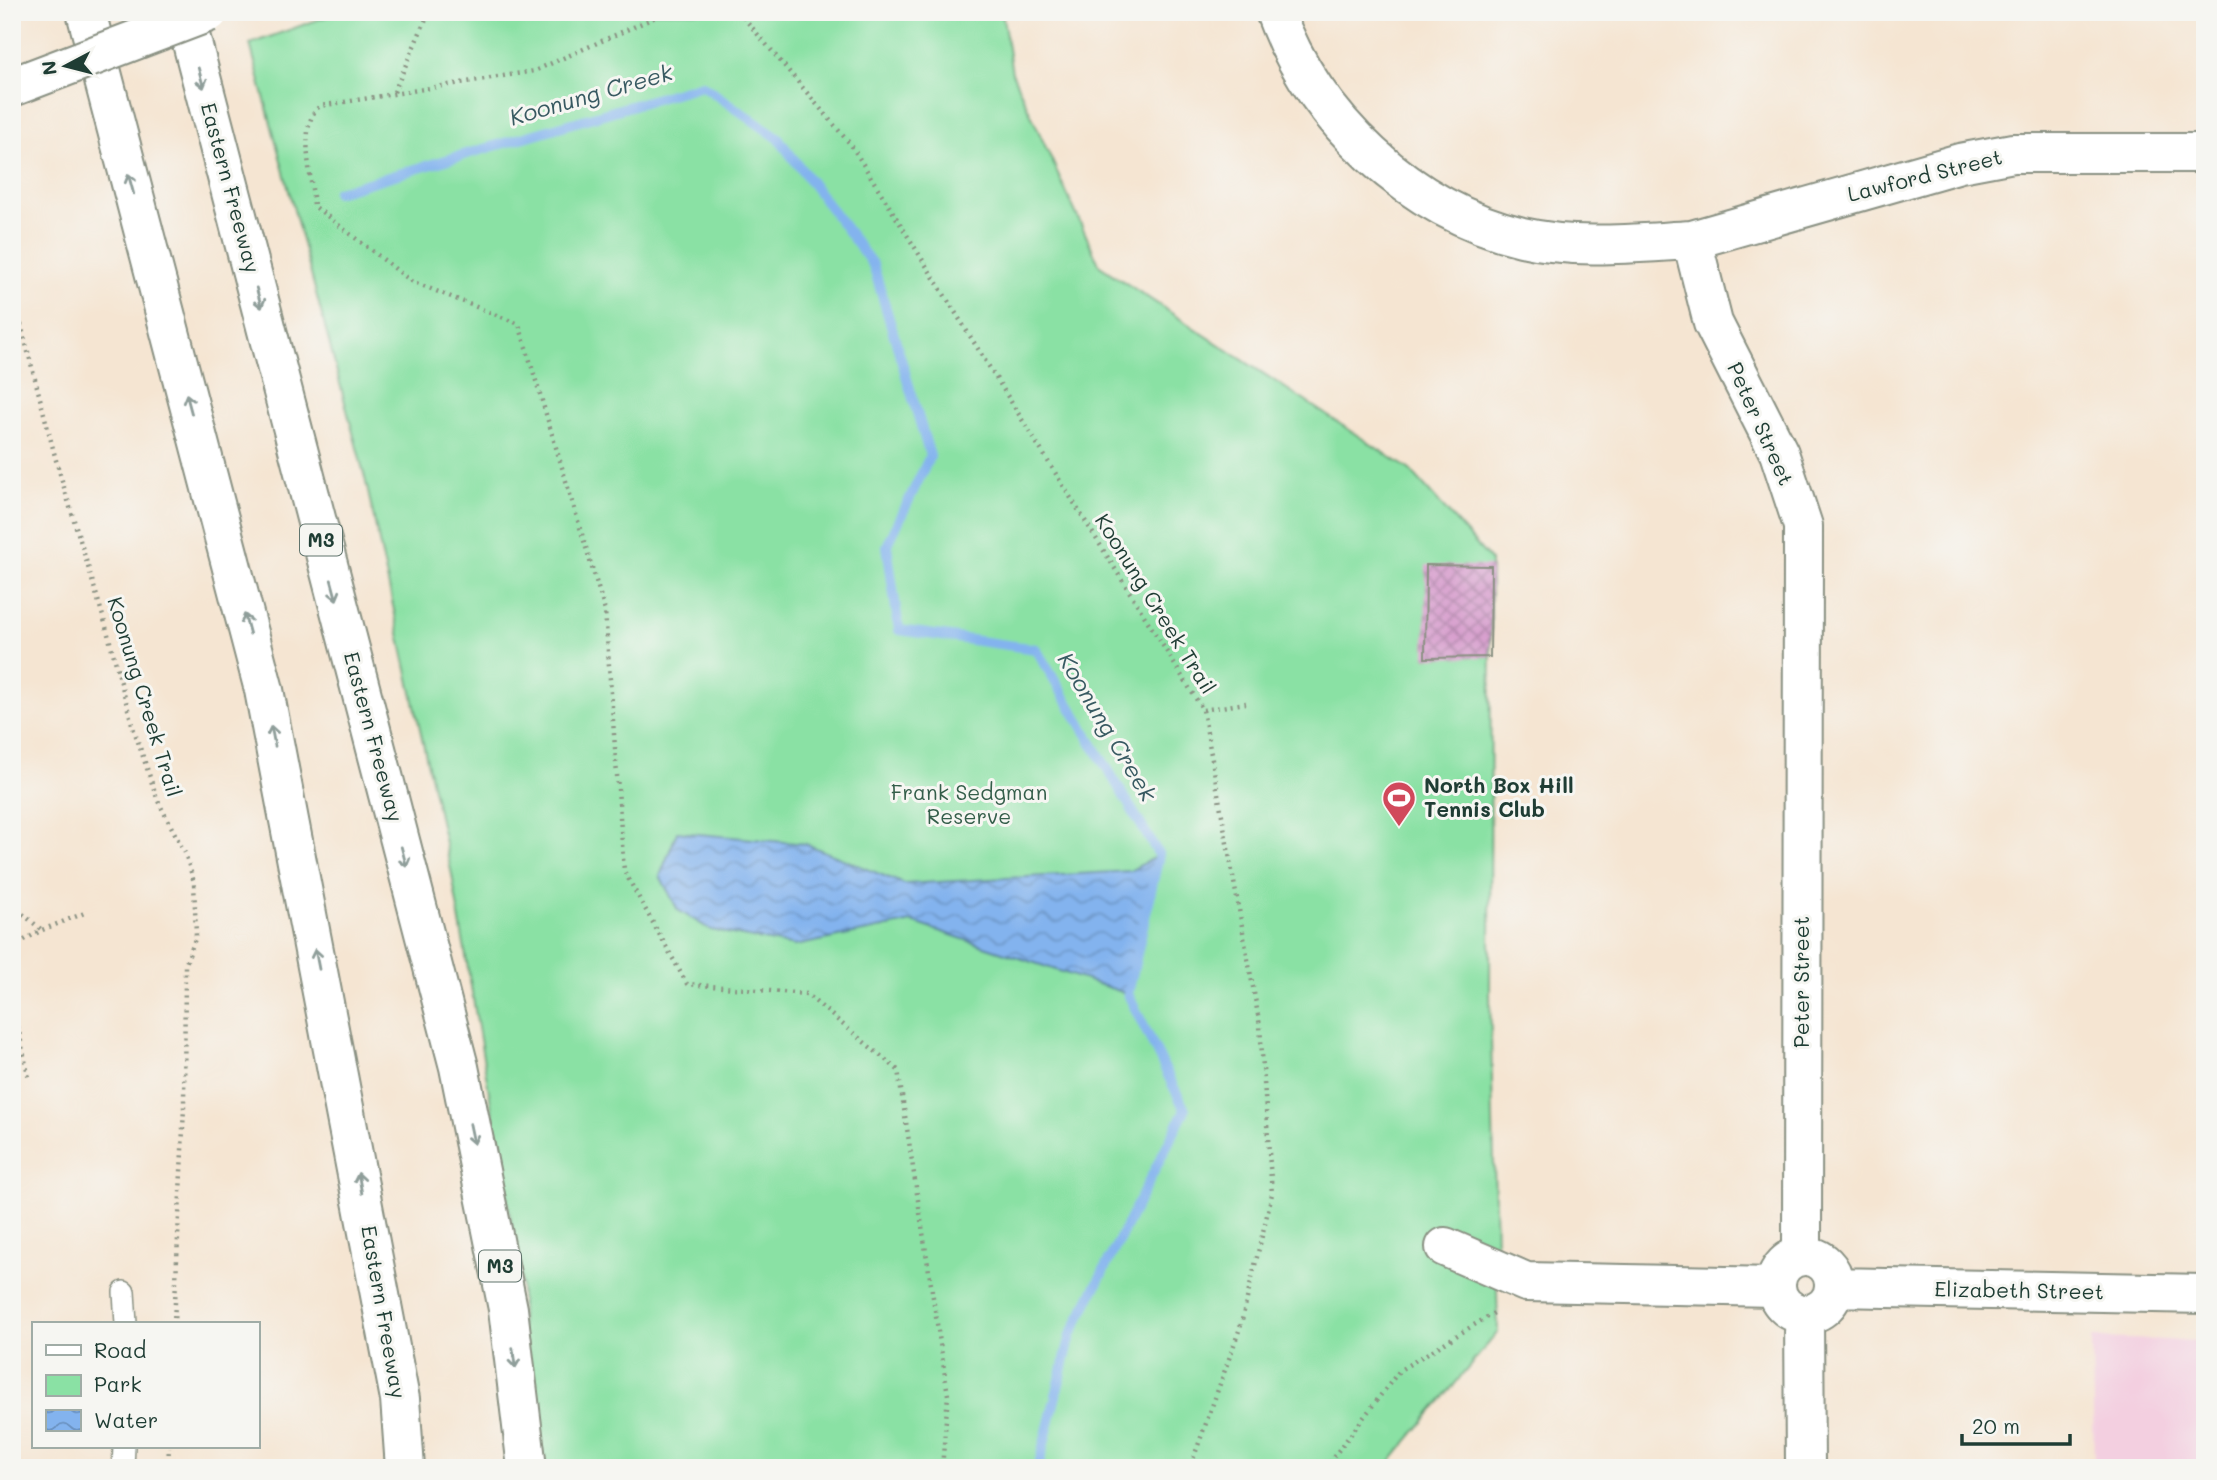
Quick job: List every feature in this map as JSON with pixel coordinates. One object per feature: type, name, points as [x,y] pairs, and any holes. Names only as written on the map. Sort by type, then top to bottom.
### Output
[{"type":"main road","name":"Eastern Freeway","points":[[86,12],[264,690],[400,1399],[405,1468]]},
{"type":"main road","name":"Eastern Freeway","points":[[184,12],[458,1067],[508,1309],[527,1468]]},
{"type":"main road","points":[[12,87],[209,12]]},
{"type":"main road","points":[[1275,12],[1287,44],[1314,90],[1348,135],[1432,200],[1478,222],[1523,237],[1595,245],[1692,240]]},
{"type":"main road","name":"Lawford Street","points":[[1692,240],[1960,163],[2012,153],[2205,153]]},
{"type":"main road","name":"Peter Street","points":[[1692,240],[1713,323],[1779,453],[1803,526],[1802,1256]]},
{"type":"main road","points":[[1445,1247],[1526,1282],[1775,1287]]},
{"type":"main road","points":[[1802,1256],[1812,1257],[1828,1268],[1834,1287],[1827,1303],[1812,1313],[1804,1314],[1788,1309],[1775,1287],[1776,1278],[1786,1263],[1802,1256]]},
{"type":"main road","name":"Elizabeth Street","points":[[1834,1287],[2205,1294]]},
{"type":"main road","points":[[1804,1314],[1805,1468]]},
{"type":"lane","points":[[124,1292],[126,1322]]},
{"type":"lane","points":[[123,1468],[124,1448]]},
{"type":"path","points":[[394,93],[429,12]]},
{"type":"path","points":[[667,12],[534,71],[320,106],[313,112],[306,126],[314,206],[411,281],[519,324],[604,611],[624,871],[687,984],[806,994],[898,1070],[948,1395],[942,1468]]},
{"type":"path","name":"Koonung Creek Trail","points":[[740,12],[851,145],[1203,710],[1260,1026],[1272,1194],[1240,1328],[1190,1468]]},
{"type":"path","name":"Koonung Creek Trail","points":[[12,290],[57,464],[132,724],[158,801],[185,853],[194,882],[196,936],[185,966],[184,1107],[174,1322]]},
{"type":"path","points":[[1203,710],[1246,703]]},
{"type":"path","points":[[12,905],[42,930]]},
{"type":"path","points":[[12,947],[42,930],[87,912]]},
{"type":"path","points":[[12,999],[29,1079]]},
{"type":"path","points":[[1325,1468],[1400,1370],[1490,1317],[1526,1282]]},
{"type":"path","points":[[168,1468],[169,1448]]},
{"type":"shaded area","points":[[2092,1338],[2205,1341],[2205,1468],[2094,1468]]},
{"type":"green space","name":"Frank Sedgman Reserve","points":[[339,12],[1002,12],[1012,73],[1100,266],[1410,470],[1491,561],[1490,994],[1498,1332],[1385,1468],[521,1468],[521,1280],[452,875],[365,478],[250,44]]},
{"type":"water","points":[[677,832],[806,844],[904,884],[1130,871],[1159,855],[1128,994],[912,922],[795,946],[711,930],[678,910],[660,876]]},
{"type":"building","points":[[1426,565],[1491,566],[1490,657],[1425,658]]},
{"type":"waterway","name":"Koonung Creek","points":[[337,192],[702,85],[778,138],[873,265],[930,456],[887,546],[899,630],[1036,649],[1159,855],[1128,994],[1185,1110],[1071,1335],[1038,1468]]},
{"type":"place","name":"North Box Hill Tennis Club","points":[[1399,828]]}]
